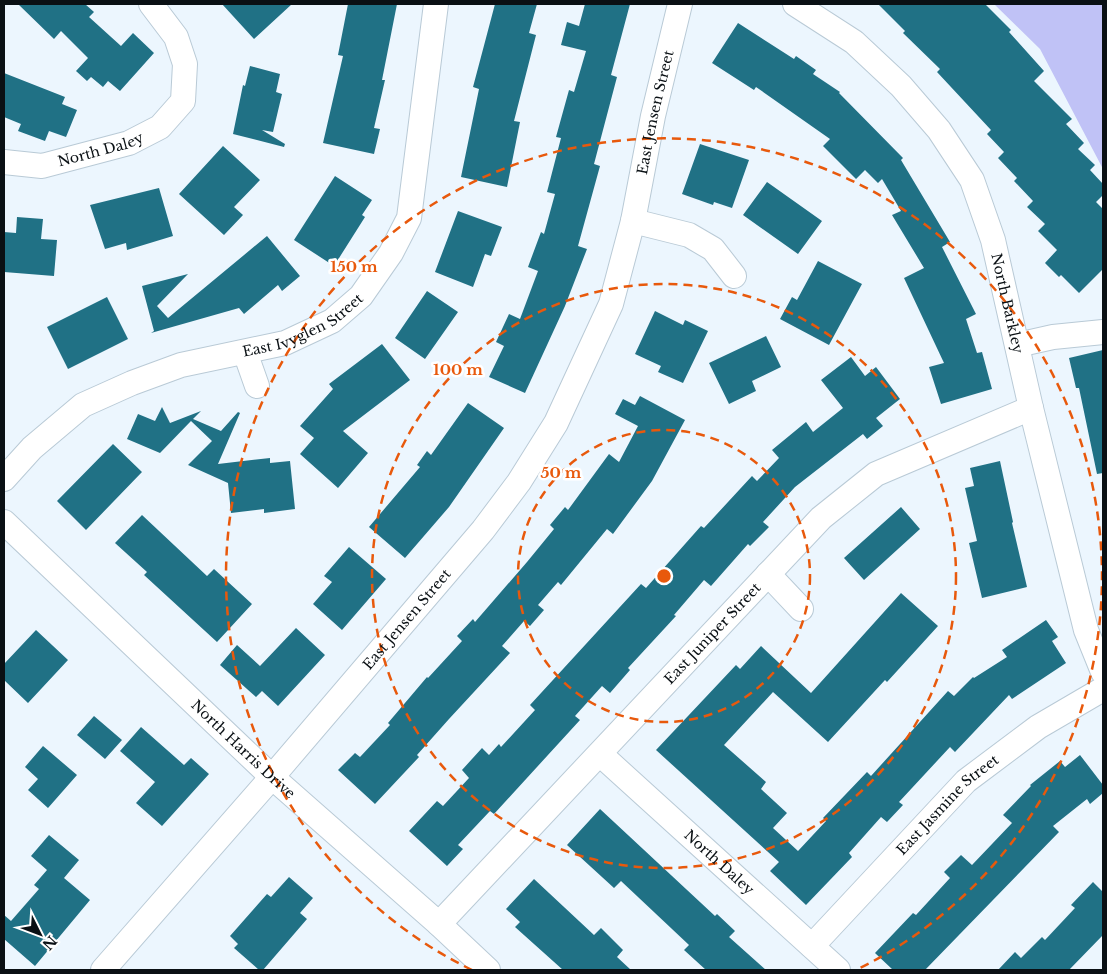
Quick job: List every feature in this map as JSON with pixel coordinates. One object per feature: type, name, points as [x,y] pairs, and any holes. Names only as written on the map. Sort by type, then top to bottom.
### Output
[{"type":"street","name":"North Daley","points":[[4,162],[42,166],[130,143],[160,127],[183,101],[185,64],[176,37],[151,4]]},
{"type":"street","name":"East Ivyglen Street","points":[[4,479],[32,448],[83,405],[132,382],[181,366],[285,343],[332,321],[360,296],[391,253],[409,218],[436,4]]},
{"type":"street","name":"East Jensen Street","points":[[103,970],[272,778],[483,530],[519,482],[556,423],[611,304],[633,222],[653,116],[680,4]]},
{"type":"street","name":"North Barkley","points":[[795,4],[854,42],[901,86],[939,130],[972,180],[993,240],[1031,408],[1086,630],[1103,672]]},
{"type":"street","points":[[633,222],[689,235],[714,249],[734,276]]},
{"type":"street","points":[[1017,345],[1053,337],[1103,332]]},
{"type":"street","points":[[245,352],[257,386]]},
{"type":"street","name":"East Juniper Street","points":[[439,924],[820,518],[876,474],[1031,408]]},
{"type":"street","name":"North Harris Drive","points":[[4,522],[272,778],[439,924],[488,970]]},
{"type":"street","points":[[768,574],[801,609]]},
{"type":"street","name":"East Jasmine Street","points":[[812,946],[966,781],[1038,728],[1103,689]]},
{"type":"street","name":"North Daley","points":[[600,754],[838,970]]},
{"type":"shaded area","points":[[994,4],[1103,4],[1103,169],[1040,49]]},
{"type":"building","points":[[18,4],[85,4],[94,12],[89,17],[121,46],[133,33],[154,53],[120,91],[108,81],[103,87],[91,77],[87,81],[76,71],[88,58],[61,31],[54,39]]},
{"type":"building","points":[[222,4],[292,4],[254,39]]},
{"type":"building","points":[[348,4],[397,4],[382,80],[385,80],[374,128],[380,129],[374,154],[323,143],[343,56],[338,55]]},
{"type":"building","points":[[495,4],[537,4],[529,33],[536,35],[514,121],[520,122],[507,187],[461,177],[479,89],[473,87]]},
{"type":"building","points":[[585,4],[630,4],[611,75],[617,77],[594,164],[600,166],[578,246],[587,249],[565,306],[525,393],[489,377],[504,346],[496,342],[509,314],[520,319],[538,271],[528,267],[541,232],[544,234],[555,194],[547,192],[561,138],[556,137],[569,90],[574,92],[586,51],[561,45],[567,22],[579,26]]},
{"type":"building","points":[[878,4],[985,4],[1011,30],[1009,32],[1044,71],[1034,81],[1072,119],[1066,124],[1084,143],[1078,149],[1095,165],[1090,170],[1103,184],[1103,195],[1096,202],[1103,209],[1103,269],[1079,293],[1061,275],[1059,277],[1045,263],[1057,250],[1038,231],[1045,224],[1027,207],[1033,201],[1014,181],[1017,178],[998,158],[1004,152],[987,134],[991,130],[937,72],[940,69],[903,33],[905,31]]},
{"type":"building","points":[[738,23],[794,59],[796,56],[816,70],[813,74],[840,92],[903,158],[901,160],[950,242],[942,247],[976,314],[966,319],[977,353],[982,352],[992,389],[941,404],[929,367],[944,363],[904,278],[924,268],[892,215],[901,211],[882,179],[878,183],[865,170],[856,179],[823,146],[830,139],[756,87],[754,90],[712,63]]},
{"type":"building","points":[[250,66],[280,74],[276,92],[282,94],[273,132],[262,130],[285,144],[284,147],[233,134],[243,85],[245,86]]},
{"type":"building","points":[[4,73],[65,97],[62,104],[77,110],[66,137],[49,131],[45,141],[18,131],[21,124],[4,117]]},
{"type":"building","points":[[700,144],[749,160],[732,208],[714,202],[713,205],[682,194]]},
{"type":"building","points":[[223,146],[260,180],[234,207],[243,215],[224,235],[179,194]]},
{"type":"building","points":[[335,176],[372,200],[362,215],[365,217],[334,266],[294,240]]},
{"type":"building","points":[[767,182],[822,221],[798,254],[743,215]]},
{"type":"building","points":[[159,188],[173,236],[127,250],[126,243],[105,249],[90,205]]},
{"type":"building","points":[[458,211],[502,227],[491,256],[485,254],[473,287],[435,272]]},
{"type":"building","points":[[17,217],[43,219],[41,239],[57,240],[54,276],[4,272],[4,232],[16,233]]},
{"type":"building","points":[[267,236],[300,276],[282,291],[278,285],[244,314],[239,308],[151,333],[154,331],[142,286],[188,274],[157,306],[168,318]]},
{"type":"building","points":[[818,261],[862,284],[829,345],[780,319],[792,297],[797,300]]},
{"type":"building","points":[[427,291],[458,312],[425,359],[395,338]]},
{"type":"building","points":[[107,297],[128,339],[68,369],[47,327]]},
{"type":"building","points":[[655,311],[683,325],[685,320],[708,331],[683,383],[658,372],[661,366],[635,354]]},
{"type":"building","points":[[766,336],[781,367],[752,381],[756,391],[729,404],[709,363]]},
{"type":"building","points":[[382,344],[410,380],[343,431],[368,453],[338,488],[300,454],[314,438],[300,426],[333,389],[329,384]]},
{"type":"building","points":[[1103,350],[1103,473],[1097,474],[1079,388],[1076,388],[1069,358]]},
{"type":"building","points":[[851,357],[865,376],[876,367],[900,399],[876,418],[883,426],[867,439],[863,434],[795,487],[763,522],[769,527],[750,546],[748,544],[711,586],[704,580],[674,615],[676,616],[628,668],[630,670],[610,693],[602,686],[575,716],[580,720],[494,814],[490,811],[458,845],[463,849],[447,866],[409,831],[437,801],[443,806],[469,778],[462,770],[482,748],[489,755],[499,744],[501,747],[535,710],[530,705],[641,584],[646,588],[701,526],[704,528],[752,476],[757,481],[779,458],[772,450],[806,422],[813,432],[843,408],[821,380]]},
{"type":"building","points":[[640,396],[685,420],[652,481],[613,534],[607,529],[561,585],[558,582],[538,605],[544,610],[530,626],[524,621],[502,646],[510,653],[375,804],[338,770],[355,753],[360,757],[390,725],[388,723],[427,677],[462,641],[457,636],[473,619],[475,622],[554,529],[550,525],[565,507],[568,510],[609,454],[619,462],[638,426],[615,414],[623,399],[635,405]]},
{"type":"building","points":[[468,403],[504,428],[449,507],[405,558],[369,527],[420,467],[417,465],[427,451],[431,455]]},
{"type":"building","points":[[162,407],[170,423],[201,411],[193,419],[221,431],[238,412],[240,413],[218,464],[270,458],[270,463],[290,461],[295,509],[264,513],[264,509],[231,513],[228,483],[188,465],[212,441],[191,421],[160,453],[127,439],[138,414],[155,421]]},
{"type":"building","points":[[113,444],[142,472],[86,530],[57,501]]},
{"type":"building","points":[[1000,461],[1027,587],[982,598],[969,543],[977,541],[965,488],[974,486],[970,468]]},
{"type":"building","points":[[901,507],[920,529],[864,580],[844,558]]},
{"type":"building","points":[[142,515],[207,576],[214,569],[252,604],[217,642],[144,575],[147,572],[115,543]]},
{"type":"building","points":[[349,547],[386,579],[342,630],[313,604],[332,582],[324,576]]},
{"type":"building","points":[[901,593],[938,626],[887,682],[885,680],[828,742],[773,692],[724,745],[766,782],[761,789],[787,813],[773,828],[798,851],[826,821],[823,818],[867,772],[871,776],[948,691],[954,696],[973,677],[1007,657],[1002,650],[1046,620],[1058,637],[1052,641],[1066,663],[1012,699],[1009,695],[955,752],[950,747],[899,802],[903,805],[887,822],[881,817],[849,853],[852,857],[806,905],[770,871],[779,862],[656,750],[736,665],[740,669],[761,646],[811,693]]},
{"type":"building","points":[[296,628],[325,655],[278,706],[262,691],[256,697],[220,665],[237,645],[260,666]]},
{"type":"building","points":[[36,630],[68,660],[28,703],[4,680],[4,664]]},
{"type":"building","points":[[94,716],[122,740],[105,759],[77,735]]},
{"type":"building","points":[[141,727],[184,765],[191,758],[209,774],[162,826],[136,803],[155,782],[120,751]]},
{"type":"building","points":[[43,746],[77,775],[48,808],[28,790],[38,779],[25,767]]},
{"type":"building","points":[[1080,755],[1103,785],[1103,793],[1090,804],[1087,799],[1053,826],[1059,832],[925,970],[893,970],[875,953],[913,913],[916,915],[950,878],[944,872],[961,855],[972,865],[1012,823],[1003,815],[1030,785],[1060,761],[1065,767]]},
{"type":"building","points":[[600,809],[715,916],[717,914],[735,931],[729,937],[766,970],[706,970],[684,950],[689,945],[621,881],[614,888],[567,845]]},
{"type":"building","points":[[49,835],[79,860],[64,878],[90,900],[35,966],[4,939],[4,915],[11,921],[39,889],[34,885],[47,870],[31,856]]},
{"type":"building","points":[[289,877],[313,898],[300,913],[307,919],[263,970],[259,970],[234,948],[238,944],[230,936],[267,894],[271,897]]},
{"type":"building","points":[[534,879],[594,935],[601,928],[623,950],[617,957],[631,970],[563,970],[515,927],[520,922],[506,909]]},
{"type":"building","points":[[1093,882],[1103,892],[1103,935],[1069,970],[998,970],[1015,952],[1021,958],[1042,937],[1045,940],[1075,908],[1071,905]]}]
